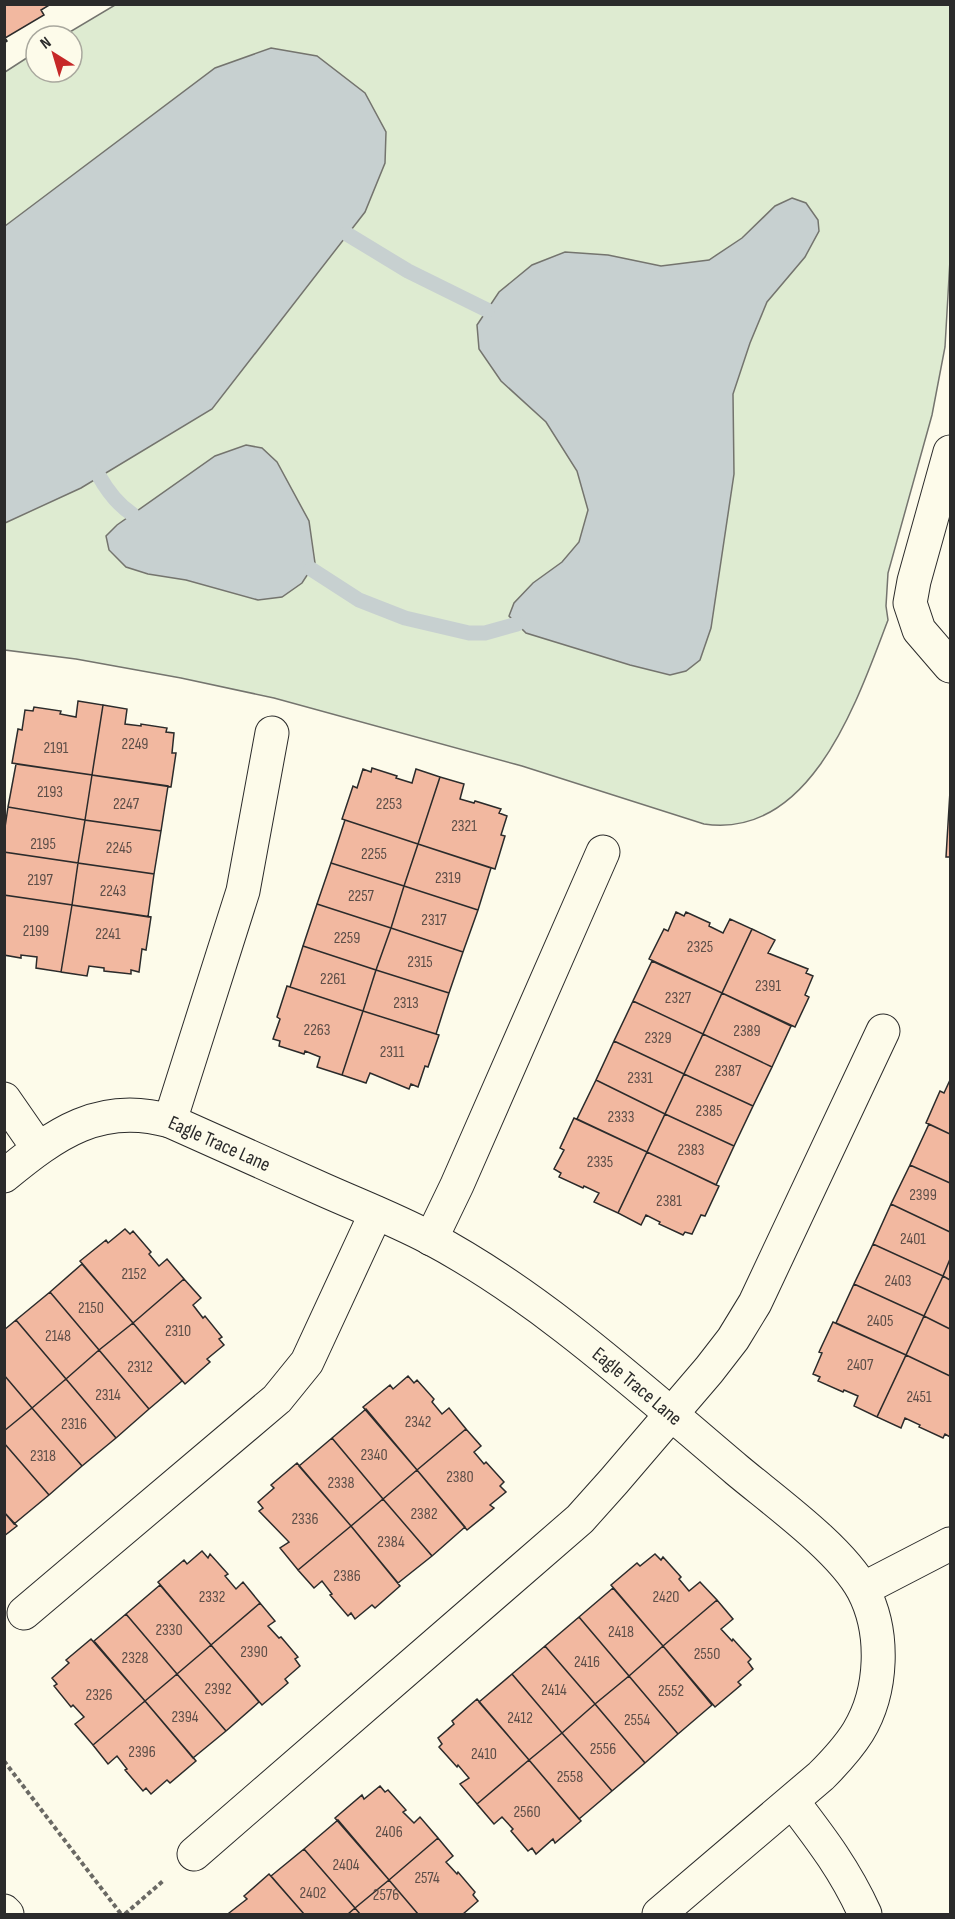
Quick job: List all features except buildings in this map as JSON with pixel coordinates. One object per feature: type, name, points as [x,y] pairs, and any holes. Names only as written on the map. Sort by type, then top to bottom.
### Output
[{"type":"street","points":[[951,452],[914,581],[910,603],[919,630],[951,666]]},
{"type":"street","points":[[170,1121],[243,891],[272,733]]},
{"type":"street","points":[[431,1239],[457,1185],[603,852]]},
{"type":"street","points":[[194,1854],[580,1519],[671,1414],[733,1339],[755,1303],[883,1031]]},
{"type":"street","points":[[4,1099],[38,1148]]},
{"type":"street","name":"Eagle Trace Lane","points":[[4,1176],[38,1148],[81,1124],[132,1115],[153,1116],[170,1121],[376,1213],[431,1239],[534,1302],[814,1534],[847,1566],[862,1588],[871,1608],[878,1645],[877,1679],[871,1704],[860,1729],[845,1752],[793,1802],[659,1914]]},
{"type":"street","points":[[24,1614],[277,1399],[307,1362],[376,1213]]},
{"type":"street","points":[[862,1588],[951,1544]]},
{"type":"street","points":[[793,1802],[835,1856],[865,1914]]},
{"type":"path","points":[[4,1761],[123,1914],[194,1854]]},
{"type":"green space","points":[[115,5],[950,5],[950,260],[945,347],[932,415],[888,573],[886,606],[888,620],[862,687],[845,723],[825,757],[802,787],[774,810],[742,823],[704,824],[522,766],[274,698],[76,659],[5,650],[5,72],[24,60],[24,84],[84,84],[83,24]]},
{"type":"shaded area","points":[[271,48],[317,56],[365,93],[386,132],[385,163],[365,212],[212,409],[81,488],[5,523],[5,226],[215,68]]},
{"type":"shaded area","points":[[792,198],[806,203],[818,220],[819,231],[805,257],[767,302],[733,394],[734,474],[711,628],[700,660],[686,671],[670,675],[526,633],[509,616],[514,603],[533,583],[562,562],[579,542],[588,510],[577,471],[546,422],[501,381],[479,349],[477,325],[499,292],[532,265],[565,252],[608,255],[661,266],[709,260],[742,238],[775,206]]},
{"type":"shaded area","points":[[246,445],[262,448],[277,462],[309,521],[315,563],[302,583],[282,597],[258,600],[186,580],[148,574],[126,567],[109,550],[106,536],[117,525],[215,456]]},
{"type":"waterway","points":[[347,234],[408,271],[487,310]]},
{"type":"waterway","points":[[99,476],[113,497],[132,514]]},
{"type":"waterway","points":[[311,569],[359,600],[405,618],[469,633],[485,633],[517,624]]}]
